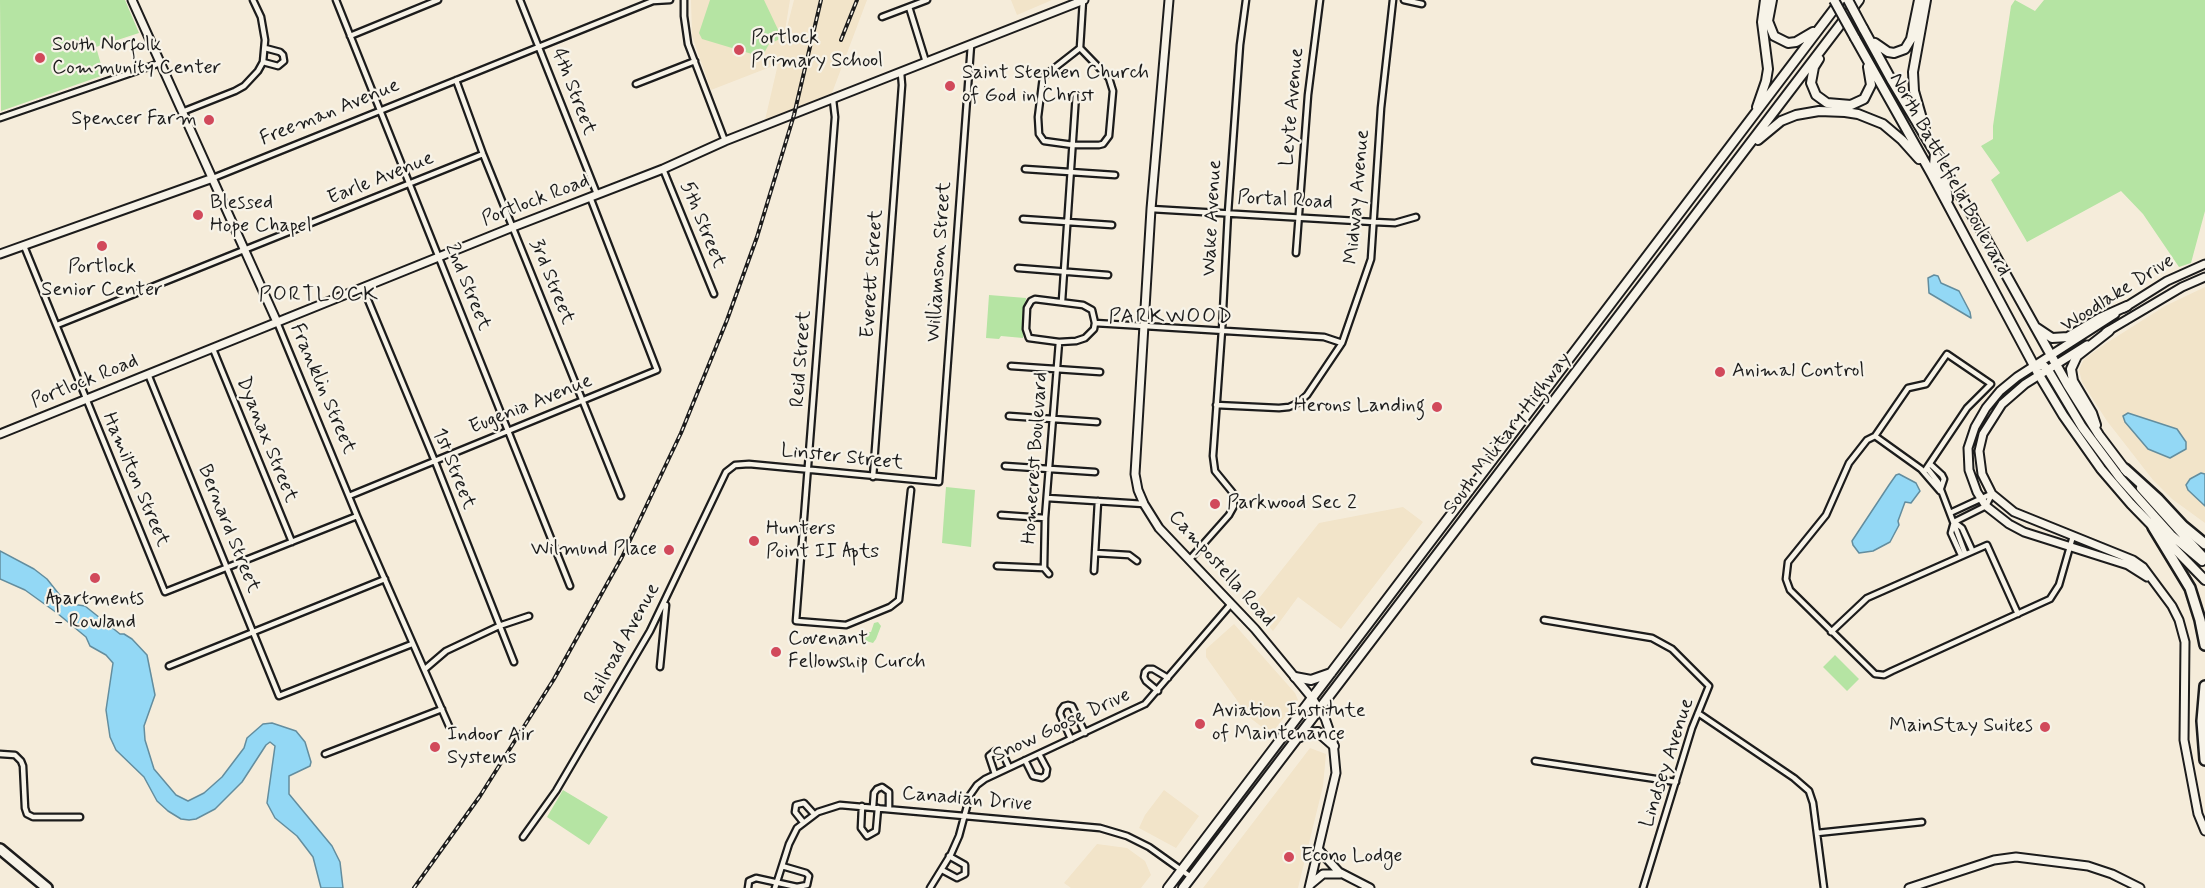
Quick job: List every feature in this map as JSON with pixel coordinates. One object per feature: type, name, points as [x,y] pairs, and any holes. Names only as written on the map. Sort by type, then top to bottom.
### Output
[{"type":"highway","points":[[2125,469],[2183,526],[2205,544]]},
{"type":"highway","points":[[2152,527],[2185,578],[2198,610],[2205,645]]},
{"type":"highway","points":[[2205,686],[2202,721],[2205,760]]},
{"type":"highway","points":[[0,849],[47,888]]},
{"type":"main road","points":[[1754,115],[1768,69],[1762,22],[1765,0]]},
{"type":"main road","points":[[1772,0],[1768,21],[1770,29],[1781,40],[1788,43],[1803,39],[1830,14]]},
{"type":"main road","name":"North Battlefield Boulevard","points":[[1834,0],[1931,173],[2039,375]]},
{"type":"main road","name":"South Military Highway","points":[[1168,888],[1841,0]]},
{"type":"main road","name":"North Battlefield Boulevard","points":[[1848,0],[1930,145],[1986,237],[2055,365]]},
{"type":"main road","name":"South Military Highway","points":[[1183,888],[1859,0]]},
{"type":"main road","points":[[1863,28],[1881,49],[1894,53],[1900,52],[1905,49],[1911,39],[1919,0]]},
{"type":"main road","points":[[1926,0],[1913,72],[1918,109],[1930,145]]},
{"type":"main road","points":[[1838,27],[1814,67],[1811,83],[1816,95],[1827,103],[1839,105],[1858,103],[1864,99],[1871,86],[1864,54]]},
{"type":"main road","points":[[1732,167],[1768,131],[1781,122],[1808,112],[1831,111],[1858,114],[1883,124],[1902,140],[1931,173]]},
{"type":"main road","points":[[1935,153],[1934,166],[1946,186],[1950,208]]},
{"type":"main road","points":[[2033,326],[2049,337],[2068,337],[2100,318],[2127,306]]},
{"type":"main road","points":[[2099,435],[2092,413],[2073,381],[2071,369],[2077,356],[2109,331]]},
{"type":"main road","points":[[2034,366],[2043,365],[2048,370],[2082,427],[2120,478],[2171,535],[2205,561]]},
{"type":"main road","points":[[2055,365],[2099,435],[2125,469],[2205,561]]},
{"type":"main road","points":[[2039,375],[2087,450],[2109,478],[2152,527],[2205,580]]},
{"type":"main road","points":[[1295,677],[1311,680],[1332,672]]},
{"type":"main road","points":[[1296,739],[1318,732],[1334,746]]},
{"type":"street","name":"Franklin Street","points":[[132,0],[277,322],[357,516],[449,726]]},
{"type":"street","points":[[182,112],[235,91],[252,79],[263,62],[265,48],[261,18],[254,0]]},
{"type":"street","name":"2nd Street","points":[[336,0],[570,586]]},
{"type":"street","points":[[350,36],[438,0]]},
{"type":"street","name":"4th Street","points":[[520,0],[597,194]]},
{"type":"street","name":"Freeman Avenue","points":[[0,254],[213,178],[653,1],[670,0]]},
{"type":"street","points":[[684,0],[685,28],[725,141]]},
{"type":"street","points":[[882,17],[927,0]]},
{"type":"street","points":[[1080,48],[1109,78],[1113,91],[1109,136],[1103,144],[1073,145],[1044,141],[1039,134],[1038,117],[1043,78],[1080,48],[1084,0]]},
{"type":"street","name":"Portlock Road","points":[[0,434],[513,226],[590,198],[725,141],[1084,0]]},
{"type":"street","name":"Campostella Road","points":[[1169,0],[1151,209],[1135,474],[1144,504],[1159,528],[1190,559],[1295,677],[1320,708],[1329,727],[1334,746],[1336,773],[1310,886]]},
{"type":"street","name":"Wake Avenue","points":[[1190,559],[1229,516],[1234,506],[1232,490],[1218,476],[1213,465],[1228,213],[1240,45],[1246,0]]},
{"type":"street","name":"Leyte Avenue","points":[[1296,253],[1308,95],[1320,0]]},
{"type":"street","name":"Midway Avenue","points":[[1216,405],[1279,408],[1298,403],[1307,395],[1342,343],[1371,259],[1381,108],[1393,0]]},
{"type":"street","points":[[1404,0],[1422,4]]},
{"type":"street","points":[[909,7],[926,62]]},
{"type":"street","name":"Williamson Street","points":[[939,482],[971,45]]},
{"type":"street","points":[[263,62],[278,66],[284,61],[280,52],[265,48]]},
{"type":"street","points":[[636,84],[695,61]]},
{"type":"street","points":[[0,118],[160,63]]},
{"type":"street","name":"Everett Street","points":[[873,477],[901,73]]},
{"type":"street","name":"3rd Street","points":[[456,80],[483,154],[621,496]]},
{"type":"street","points":[[1062,301],[1076,94]]},
{"type":"street","name":"Reid Street","points":[[833,100],[836,117],[796,621],[846,625],[891,607],[899,600],[911,490]]},
{"type":"street","name":"Earle Avenue","points":[[57,325],[483,154]]},
{"type":"street","name":"5th Street","points":[[663,168],[714,294]]},
{"type":"street","points":[[1026,169],[1115,175]]},
{"type":"street","name":"Eugenia Avenue","points":[[349,495],[657,370],[590,198]]},
{"type":"street","name":"Portal Road","points":[[1151,209],[1395,223],[1416,217]]},
{"type":"street","points":[[1023,219],[1112,225]]},
{"type":"street","name":"Hamilton Street","points":[[24,246],[165,592],[227,568]]},
{"type":"street","name":"Woodlake Drive","points":[[2157,584],[2133,568],[2024,532],[2009,524],[1986,506],[1980,498],[1972,481],[1968,448],[1975,427],[1986,408],[2000,391],[2034,366],[2167,281],[2205,264]]},
{"type":"street","points":[[1018,268],[1108,275]]},
{"type":"street","name":"Woodlake Drive","points":[[1992,494],[1984,480],[1979,451],[1983,434],[2002,404],[2013,393],[2039,375],[2109,331],[2182,287],[2205,277]]},
{"type":"street","name":"1st Street","points":[[363,288],[434,459],[514,662]]},
{"type":"street","points":[[1039,299],[1083,305],[1092,310],[1095,323],[1090,334],[1076,341],[1034,340],[1029,338],[1026,329],[1027,308],[1031,301],[1039,299]]},
{"type":"street","points":[[1095,323],[1324,337],[1342,343]]},
{"type":"street","name":"Homecrest Boulevard","points":[[1048,574],[1044,568],[1045,518],[1059,342]]},
{"type":"street","name":"Dyanax Street","points":[[213,349],[292,543]]},
{"type":"street","points":[[1927,468],[1967,408],[1991,384],[1947,354],[1926,384],[1908,388],[1875,436],[1863,443],[1849,463],[1826,515],[1788,562],[1786,579],[1790,590],[1870,671],[1884,675],[2050,599],[2055,594],[2073,536]]},
{"type":"street","points":[[1011,366],[1100,372]]},
{"type":"street","name":"Bernard Street","points":[[148,374],[279,696],[412,644]]},
{"type":"street","points":[[1009,416],[1097,422]]},
{"type":"street","points":[[1875,436],[1942,475],[1944,479],[1940,490]]},
{"type":"street","name":"Railroad Avenue","points":[[523,837],[556,791],[666,599],[726,472],[735,465],[741,465]]},
{"type":"street","name":"Linster Street","points":[[741,465],[939,482]]},
{"type":"street","points":[[1005,466],[1095,472]]},
{"type":"street","points":[[1927,468],[1954,522],[1962,528],[1972,550]]},
{"type":"street","points":[[1950,513],[1992,494]]},
{"type":"street","points":[[1963,554],[1951,533],[1954,522],[1986,506],[1992,494]]},
{"type":"street","points":[[1992,494],[2013,512],[2133,560],[2143,567],[2157,584],[2176,613],[2185,642],[2184,740],[2198,814],[2205,831]]},
{"type":"street","points":[[1047,498],[1144,504]]},
{"type":"street","points":[[1094,571],[1098,501]]},
{"type":"street","points":[[1002,515],[1045,518]]},
{"type":"street","points":[[227,568],[357,516]]},
{"type":"street","points":[[1831,632],[1867,598],[1987,545],[2018,614]]},
{"type":"street","points":[[1095,553],[1129,555],[1137,561]]},
{"type":"street","points":[[998,566],[1044,568]]},
{"type":"street","points":[[169,666],[385,579]]},
{"type":"street","points":[[660,667],[666,599]]},
{"type":"street","name":"Snow Goose Drive","points":[[930,888],[950,856],[970,795],[976,785],[1009,767],[1145,704],[1231,604]]},
{"type":"street","points":[[425,669],[446,651],[499,626],[529,616]]},
{"type":"street","name":"Lindsey Avenue","points":[[1544,620],[1647,636],[1663,643],[1707,683],[1709,689],[1698,713],[1643,888]]},
{"type":"street","points":[[1158,691],[1146,681],[1145,672],[1148,669],[1154,669],[1168,678]]},
{"type":"street","points":[[1071,739],[1060,714],[1064,706],[1072,706],[1085,732]]},
{"type":"street","points":[[325,754],[442,709]]},
{"type":"street","points":[[1698,713],[1809,790],[1814,803],[1824,888]]},
{"type":"street","points":[[995,774],[988,756],[995,751],[1002,752],[1009,767]]},
{"type":"street","points":[[0,754],[10,753],[21,761],[27,814],[33,817],[80,817]]},
{"type":"street","points":[[1025,760],[1033,776],[1042,778],[1046,775],[1047,770],[1040,753]]},
{"type":"street","points":[[1535,761],[1676,782]]},
{"type":"street","points":[[862,806],[861,828],[867,836],[876,831],[874,793],[877,789],[882,787],[889,792],[889,809]]},
{"type":"street","points":[[803,822],[795,812],[796,805],[804,803],[814,814]]},
{"type":"street","name":"Canadian Drive","points":[[776,886],[792,836],[803,822],[830,807],[840,806],[862,806],[1100,828],[1127,836],[1149,847],[1191,877]]},
{"type":"street","points":[[1817,833],[1922,822]]},
{"type":"street","points":[[1319,850],[1343,875],[1370,888]]},
{"type":"street","points":[[942,870],[957,878],[965,874],[965,865],[950,856]]},
{"type":"street","points":[[1909,888],[1925,886],[1994,860],[2016,857],[2088,866],[2112,874],[2140,888]]},
{"type":"street","points":[[748,888],[749,881],[753,878],[776,886],[807,885],[809,876],[806,873],[782,866]]},
{"type":"street","points":[[1310,886],[1323,874],[1343,875]]},
{"type":"shaded area","points":[[691,0],[790,0],[783,43],[794,0],[867,0],[832,93],[765,120],[778,64],[711,90],[692,36]]},
{"type":"shaded area","points":[[1011,0],[1052,0],[1017,15]]},
{"type":"shaded area","points":[[2205,287],[2205,523],[2172,499],[2153,480],[2107,421],[2082,382],[2079,370],[2084,359],[2105,344],[2165,306]]},
{"type":"shaded area","points":[[1403,507],[1423,522],[1341,629],[1298,597],[1273,631],[1252,607],[1319,523]]},
{"type":"shaded area","points":[[1234,624],[1295,693],[1298,700],[1271,734],[1249,717],[1206,657],[1206,649]]},
{"type":"shaded area","points":[[1310,748],[1326,754],[1323,786],[1298,888],[1203,888]]},
{"type":"shaded area","points":[[1164,790],[1199,816],[1176,848],[1139,828],[1145,815]]},
{"type":"shaded area","points":[[1097,844],[1127,848],[1145,861],[1151,875],[1141,888],[1071,888],[1064,883]]},
{"type":"green space","points":[[0,0],[125,0],[139,33],[96,47],[104,75],[1,111]]},
{"type":"green space","points":[[710,0],[764,0],[782,38],[769,44],[762,57],[702,39],[699,33]]},
{"type":"green space","points":[[2015,0],[2035,11],[2044,0],[2205,0],[2205,211],[2191,263],[2179,267],[2143,214],[2121,191],[2027,242],[1991,180],[2000,173],[1981,146],[1993,139],[2011,6]]},
{"type":"green space","points":[[989,295],[1026,298],[1023,338],[1001,336],[999,339],[986,338]]},
{"type":"green space","points":[[946,487],[975,490],[971,547],[942,543]]},
{"type":"green space","points":[[878,622],[881,626],[873,643],[863,640],[861,632],[871,632],[874,623]]},
{"type":"green space","points":[[1835,655],[1859,679],[1847,691],[1823,667]]},
{"type":"green space","points":[[563,790],[608,817],[589,845],[547,817]]},
{"type":"water","points":[[1938,276],[1941,283],[1959,291],[1971,318],[1929,293],[1928,278]]},
{"type":"water","points":[[2128,413],[2177,429],[2186,442],[2186,449],[2170,458],[2148,449],[2125,422],[2123,416]]},
{"type":"water","points":[[2201,473],[2205,474],[2205,506],[2188,490],[2186,485],[2190,479]]},
{"type":"water","points":[[1899,474],[1916,483],[1920,491],[1911,503],[1905,502],[1898,521],[1899,525],[1890,542],[1873,551],[1859,553],[1852,541],[1896,475]]},
{"type":"water","points":[[0,551],[34,569],[47,579],[62,598],[72,604],[85,606],[120,634],[132,639],[147,655],[155,695],[144,726],[145,740],[154,769],[176,795],[188,801],[204,793],[222,777],[244,748],[247,738],[263,724],[272,723],[296,731],[305,742],[311,762],[310,766],[289,776],[289,794],[332,846],[340,862],[343,888],[321,888],[313,857],[297,836],[275,818],[267,803],[275,746],[270,742],[242,782],[215,809],[196,819],[181,819],[157,801],[144,777],[116,750],[110,737],[106,710],[113,663],[106,655],[90,646],[86,637],[57,613],[25,590],[0,579]]},
{"type":"railway","points":[[414,888],[480,796],[554,679],[622,557],[681,433],[727,320],[757,237],[794,115],[821,0]]},
{"type":"railway","points":[[841,40],[857,0]]},
{"type":"place","name":"Portlock Primary School","points":[[739,50]]},
{"type":"place","name":"South Norfolk Community Center","points":[[40,58]]},
{"type":"place","name":"Saint Stephen Church of God in Christ","points":[[950,86]]},
{"type":"place","name":"Spencer Farm","points":[[209,120]]},
{"type":"place","name":"Blessed Hope Chapel","points":[[198,215]]},
{"type":"place","name":"Portlock Senior Center","points":[[102,246]]},
{"type":"place","name":"Animal Control","points":[[1720,372]]},
{"type":"place","name":"Herons Landing","points":[[1437,407]]},
{"type":"place","name":"Parkwood Sec 2","points":[[1215,504]]},
{"type":"place","name":"Hunters Point II Apts","points":[[754,541]]},
{"type":"place","name":"Wilmund Place","points":[[669,550]]},
{"type":"place","name":"Apartments - Rowland","points":[[95,578]]},
{"type":"place","name":"Covenant Fellowship Curch","points":[[776,652]]},
{"type":"place","name":"Aviation Institute of Maintenance","points":[[1200,724]]},
{"type":"place","name":"MainStay Suites","points":[[2045,727]]},
{"type":"place","name":"Indoor Air Systems","points":[[435,747]]},
{"type":"place","name":"Econo Lodge","points":[[1289,857]]},
{"type":"district","name":"PORTLOCK","points":[[319,296]]},
{"type":"district","name":"PARKWOOD","points":[[1171,318]]}]
